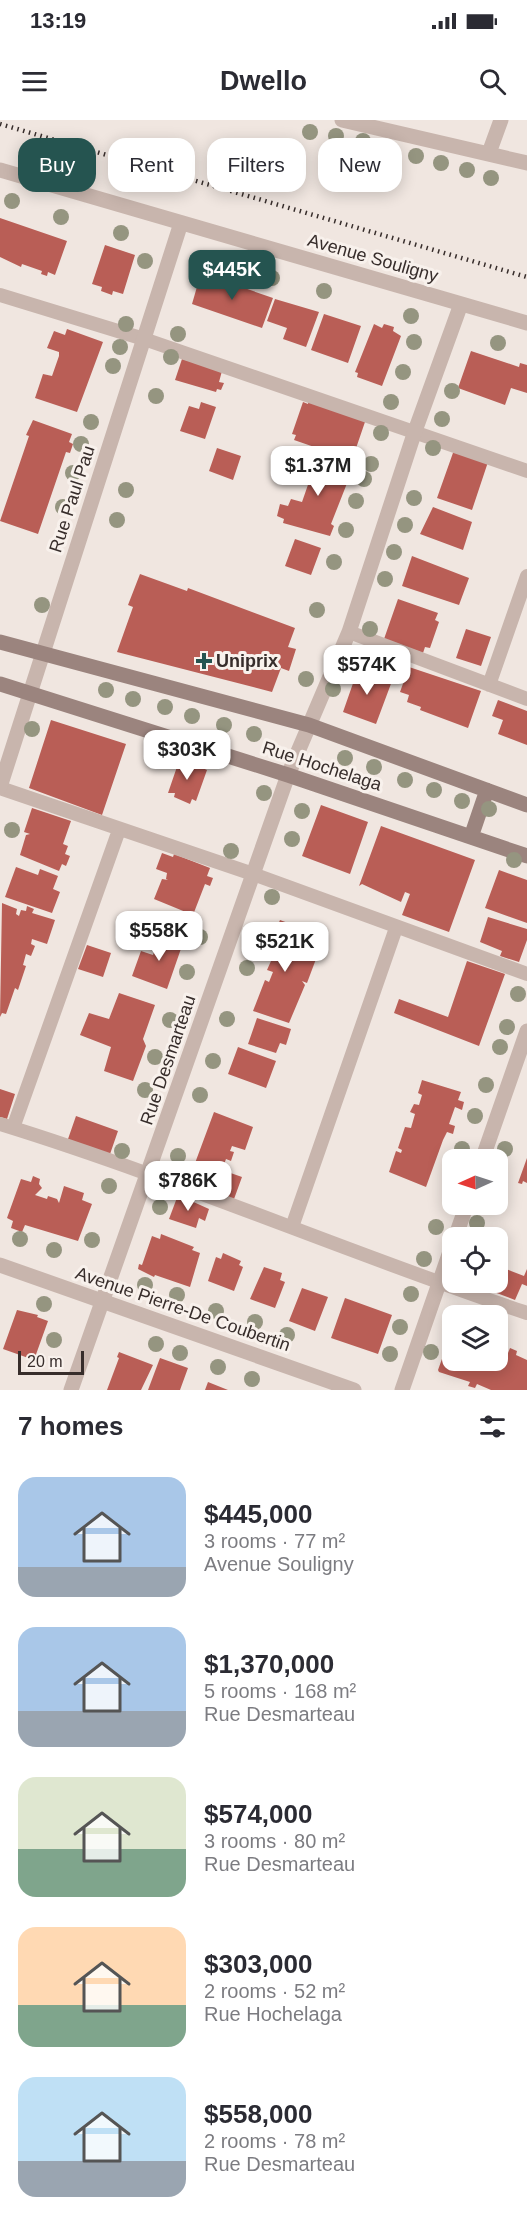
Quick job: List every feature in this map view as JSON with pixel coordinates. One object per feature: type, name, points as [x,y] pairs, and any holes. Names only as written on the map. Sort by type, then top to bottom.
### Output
[{"type":"main road","name":"Rue Hochelaga","points":[[0,642],[309,725],[527,805]]},
{"type":"main road","name":"Rue Hochelaga","points":[[0,684],[288,775],[527,855]]},
{"type":"main road","points":[[471,837],[487,790]]},
{"type":"street","points":[[342,120],[527,163]]},
{"type":"street","points":[[489,153],[501,120]]},
{"type":"street","name":"Avenue Souligny","points":[[0,170],[527,323]]},
{"type":"street","name":"Rue Paul Pau","points":[[0,787],[181,223]]},
{"type":"street","name":"Rue Desmarteau","points":[[71,1390],[104,1302],[288,775],[349,632],[415,432],[461,304]]},
{"type":"street","points":[[486,1149],[527,1031]]},
{"type":"street","name":"Avenue Pierre-De Coubertin","points":[[0,1265],[354,1390]]},
{"type":"street","points":[[402,1390],[442,1275]]},
{"type":"lane","points":[[0,296],[144,339],[527,471]]},
{"type":"lane","points":[[489,685],[527,576]]},
{"type":"lane","points":[[349,632],[527,699]]},
{"type":"lane","points":[[0,787],[119,830],[254,874],[396,928],[527,974]]},
{"type":"lane","points":[[119,830],[7,1126],[292,1227],[439,1284],[527,1313]]},
{"type":"lane","points":[[292,1227],[396,928]]},
{"type":"building","points":[[0,218],[67,241],[55,275],[48,272],[47,276],[41,274],[42,271],[22,264],[21,267],[0,257]]},
{"type":"building","points":[[105,245],[135,255],[123,294],[113,291],[112,295],[101,291],[102,287],[92,284]]},
{"type":"building","points":[[201,273],[273,298],[262,328],[192,304]]},
{"type":"building","points":[[275,299],[319,312],[306,347],[283,339],[287,328],[267,321]]},
{"type":"building","points":[[324,314],[361,326],[348,363],[311,350]]},
{"type":"building","points":[[374,324],[382,328],[384,324],[394,327],[393,331],[401,336],[382,386],[357,377],[358,373],[355,372]]},
{"type":"building","points":[[67,329],[103,342],[77,412],[35,398],[43,374],[52,376],[59,356],[59,352],[47,348],[54,331],[65,335]]},
{"type":"building","points":[[471,351],[519,367],[520,363],[527,365],[527,393],[511,388],[505,405],[458,388]]},
{"type":"building","points":[[182,359],[222,371],[219,382],[224,383],[221,390],[217,389],[216,392],[175,380]]},
{"type":"building","points":[[309,399],[366,419],[352,460],[294,440],[296,435],[292,434],[303,402],[308,404]]},
{"type":"building","points":[[201,402],[216,407],[205,439],[180,431],[189,406],[199,409]]},
{"type":"building","points":[[33,420],[72,434],[69,442],[73,444],[70,453],[66,452],[38,534],[0,521],[29,436],[26,435]]},
{"type":"building","points":[[217,448],[241,456],[233,480],[209,471]]},
{"type":"building","points":[[454,450],[488,462],[472,510],[437,498]]},
{"type":"building","points":[[314,454],[353,468],[331,524],[334,526],[330,536],[283,523],[284,519],[277,516],[280,504],[288,506],[291,499],[302,502],[310,479],[306,478]]},
{"type":"building","points":[[433,507],[472,522],[463,550],[420,534]]},
{"type":"building","points":[[295,539],[321,548],[311,575],[285,566]]},
{"type":"building","points":[[412,556],[469,578],[459,605],[402,586]]},
{"type":"building","points":[[140,574],[187,591],[188,588],[295,628],[288,647],[296,649],[289,671],[281,668],[272,692],[117,652],[133,607],[128,605]]},
{"type":"building","points":[[398,599],[438,613],[435,620],[439,622],[430,648],[425,647],[423,653],[384,639]]},
{"type":"building","points":[[466,629],[491,637],[481,666],[456,658]]},
{"type":"building","points":[[409,667],[481,691],[468,728],[420,710],[421,707],[407,702],[409,695],[400,692]]},
{"type":"building","points":[[358,669],[392,681],[376,724],[343,712]]},
{"type":"building","points":[[498,700],[527,711],[527,745],[498,734],[503,720],[492,716]]},
{"type":"building","points":[[51,720],[126,744],[102,815],[29,788]]},
{"type":"building","points":[[180,758],[207,770],[196,801],[192,799],[190,804],[174,797],[175,793],[168,793]]},
{"type":"building","points":[[321,805],[368,822],[350,874],[302,856]]},
{"type":"building","points":[[32,808],[71,821],[63,844],[68,846],[65,854],[70,856],[66,866],[62,864],[59,871],[20,855],[26,835],[30,834],[24,832]]},
{"type":"building","points":[[381,826],[475,860],[449,932],[402,915],[410,894],[405,892],[401,902],[362,884],[359,886]]},
{"type":"building","points":[[162,853],[173,857],[174,854],[210,868],[207,876],[213,878],[210,886],[205,884],[193,915],[154,899],[162,879],[168,880],[166,879],[167,873],[156,869]]},
{"type":"building","points":[[16,867],[38,875],[40,869],[58,876],[53,889],[60,892],[52,913],[5,897]]},
{"type":"building","points":[[499,870],[527,880],[527,923],[485,908]]},
{"type":"building","points":[[2,903],[17,909],[16,914],[19,916],[21,910],[26,911],[27,906],[34,909],[32,913],[55,920],[47,944],[32,939],[31,944],[35,946],[31,956],[26,954],[23,965],[26,966],[18,990],[15,988],[6,1014],[2,1013],[0,1017]]},
{"type":"building","points":[[488,917],[527,929],[527,940],[519,962],[500,956],[502,951],[480,942]]},
{"type":"building","points":[[280,920],[309,931],[301,954],[316,959],[307,983],[302,981],[305,985],[289,1023],[253,1011],[265,980],[269,982],[273,972],[267,970],[271,961],[264,958]]},
{"type":"building","points":[[161,932],[184,940],[167,989],[132,976],[141,951],[153,955]]},
{"type":"building","points":[[87,945],[111,953],[103,977],[78,969]]},
{"type":"building","points":[[467,961],[505,974],[479,1046],[394,1013],[399,999],[448,1017]]},
{"type":"building","points":[[119,993],[155,1005],[143,1039],[146,1046],[133,1081],[104,1071],[111,1047],[80,1035],[89,1013],[109,1019]]},
{"type":"building","points":[[257,1018],[291,1029],[286,1045],[280,1043],[276,1053],[248,1044]]},
{"type":"building","points":[[238,1047],[276,1061],[266,1088],[228,1074]]},
{"type":"building","points":[[422,1080],[461,1092],[458,1100],[464,1102],[462,1110],[455,1107],[449,1124],[455,1126],[453,1134],[447,1132],[426,1187],[389,1172],[396,1151],[401,1153],[402,1150],[398,1148],[405,1127],[411,1128],[415,1114],[410,1112],[414,1104],[419,1105],[422,1095],[418,1093]]},
{"type":"building","points":[[0,1089],[15,1094],[7,1119],[0,1117]]},
{"type":"building","points":[[214,1112],[253,1127],[245,1150],[232,1146],[230,1151],[234,1152],[231,1161],[226,1159],[222,1170],[242,1177],[234,1199],[188,1182]]},
{"type":"building","points":[[76,1116],[118,1131],[109,1157],[68,1139]]},
{"type":"building","points":[[527,1158],[527,1183],[523,1181],[522,1184],[518,1183]]},
{"type":"building","points":[[33,1176],[40,1179],[39,1184],[42,1188],[35,1195],[57,1199],[59,1203],[64,1186],[84,1193],[82,1200],[92,1204],[78,1241],[25,1225],[22,1232],[11,1228],[13,1221],[7,1218],[21,1179],[31,1182]]},
{"type":"building","points":[[178,1195],[209,1209],[205,1221],[199,1218],[196,1228],[169,1219]]},
{"type":"building","points":[[161,1234],[194,1247],[192,1250],[200,1253],[190,1287],[155,1275],[154,1277],[138,1269],[139,1264],[142,1265],[152,1236],[160,1239]]},
{"type":"building","points":[[223,1253],[241,1261],[239,1265],[243,1267],[234,1291],[208,1281],[216,1257],[221,1259]]},
{"type":"building","points":[[264,1267],[282,1273],[280,1280],[285,1282],[275,1308],[250,1299]]},
{"type":"building","points":[[527,1269],[527,1286],[522,1284],[515,1300],[496,1293],[508,1293],[508,1270],[524,1276]]},
{"type":"building","points":[[302,1288],[328,1297],[315,1331],[289,1321]]},
{"type":"building","points":[[345,1298],[392,1315],[378,1354],[331,1338]]},
{"type":"building","points":[[17,1310],[38,1315],[37,1317],[48,1321],[34,1360],[3,1349]]},
{"type":"building","points":[[510,1348],[517,1351],[516,1355],[527,1360],[527,1390],[491,1390],[477,1384],[475,1388],[468,1386],[470,1382],[438,1370],[442,1359],[442,1371],[508,1371]]},
{"type":"building","points":[[119,1352],[153,1365],[141,1390],[107,1390],[119,1358],[117,1357]]},
{"type":"building","points":[[160,1358],[188,1368],[180,1390],[148,1390]]},
{"type":"building","points":[[208,1382],[228,1390],[205,1390]]},
{"type":"railway","points":[[0,124],[527,277]]},
{"type":"place","name":"Uniprix","points":[[204,661]]}]
